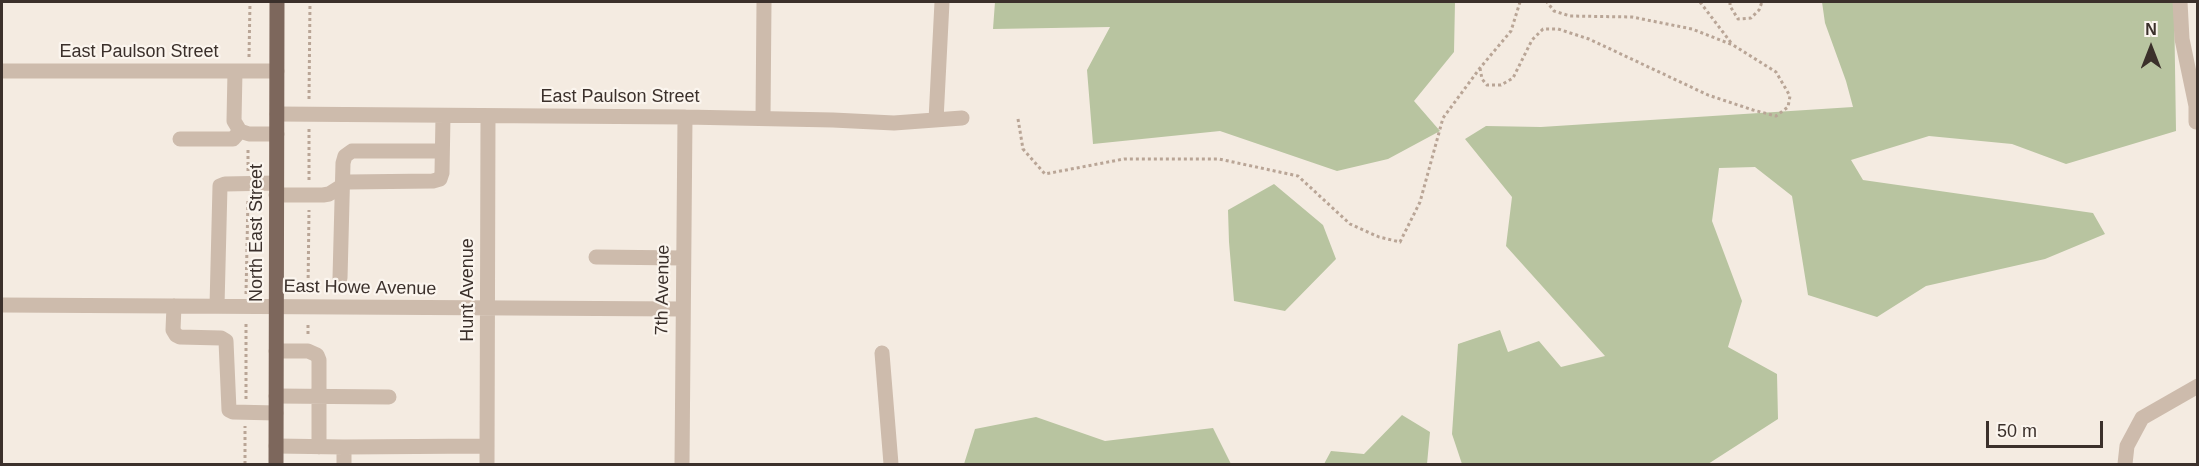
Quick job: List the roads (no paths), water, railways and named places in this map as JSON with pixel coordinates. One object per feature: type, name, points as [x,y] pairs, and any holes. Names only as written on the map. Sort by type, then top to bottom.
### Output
[{"type":"main road","name":"North East Street","points":[[276,465],[278,2]]},
{"type":"street","points":[[763,118],[764,2]]},
{"type":"street","points":[[936,120],[942,2]]},
{"type":"street","points":[[2180,2],[2182,39],[2196,106],[2196,122]]},
{"type":"street","name":"East Paulson Street","points":[[2,71],[277,71]]},
{"type":"street","points":[[242,71],[234,121],[244,133]]},
{"type":"street","name":"East Paulson Street","points":[[277,114],[763,118],[894,123],[962,118]]},
{"type":"street","points":[[217,306],[218,192],[220,186],[248,184],[309,195],[329,194],[348,182],[440,179],[443,116]]},
{"type":"street","name":"Hunt Avenue","points":[[487,465],[488,116]]},
{"type":"street","name":"7th Avenue","points":[[682,465],[685,117]]},
{"type":"street","points":[[180,138],[234,139],[244,133],[277,134]]},
{"type":"street","points":[[340,278],[342,185],[345,156],[352,152],[442,151]]},
{"type":"street","points":[[596,257],[683,258]]},
{"type":"street","name":"East Howe Avenue","points":[[2,305],[682,309]]},
{"type":"street","points":[[174,306],[176,335],[226,340],[228,410],[246,413],[276,413]]},
{"type":"street","points":[[276,351],[308,351],[317,354],[319,360],[318,447]]},
{"type":"street","points":[[882,353],[891,465]]},
{"type":"street","points":[[2125,465],[2127,446],[2142,418],[2198,386]]},
{"type":"street","points":[[276,396],[389,396]]},
{"type":"street","points":[[276,446],[487,446]]},
{"type":"street","points":[[344,447],[344,465]]}]
